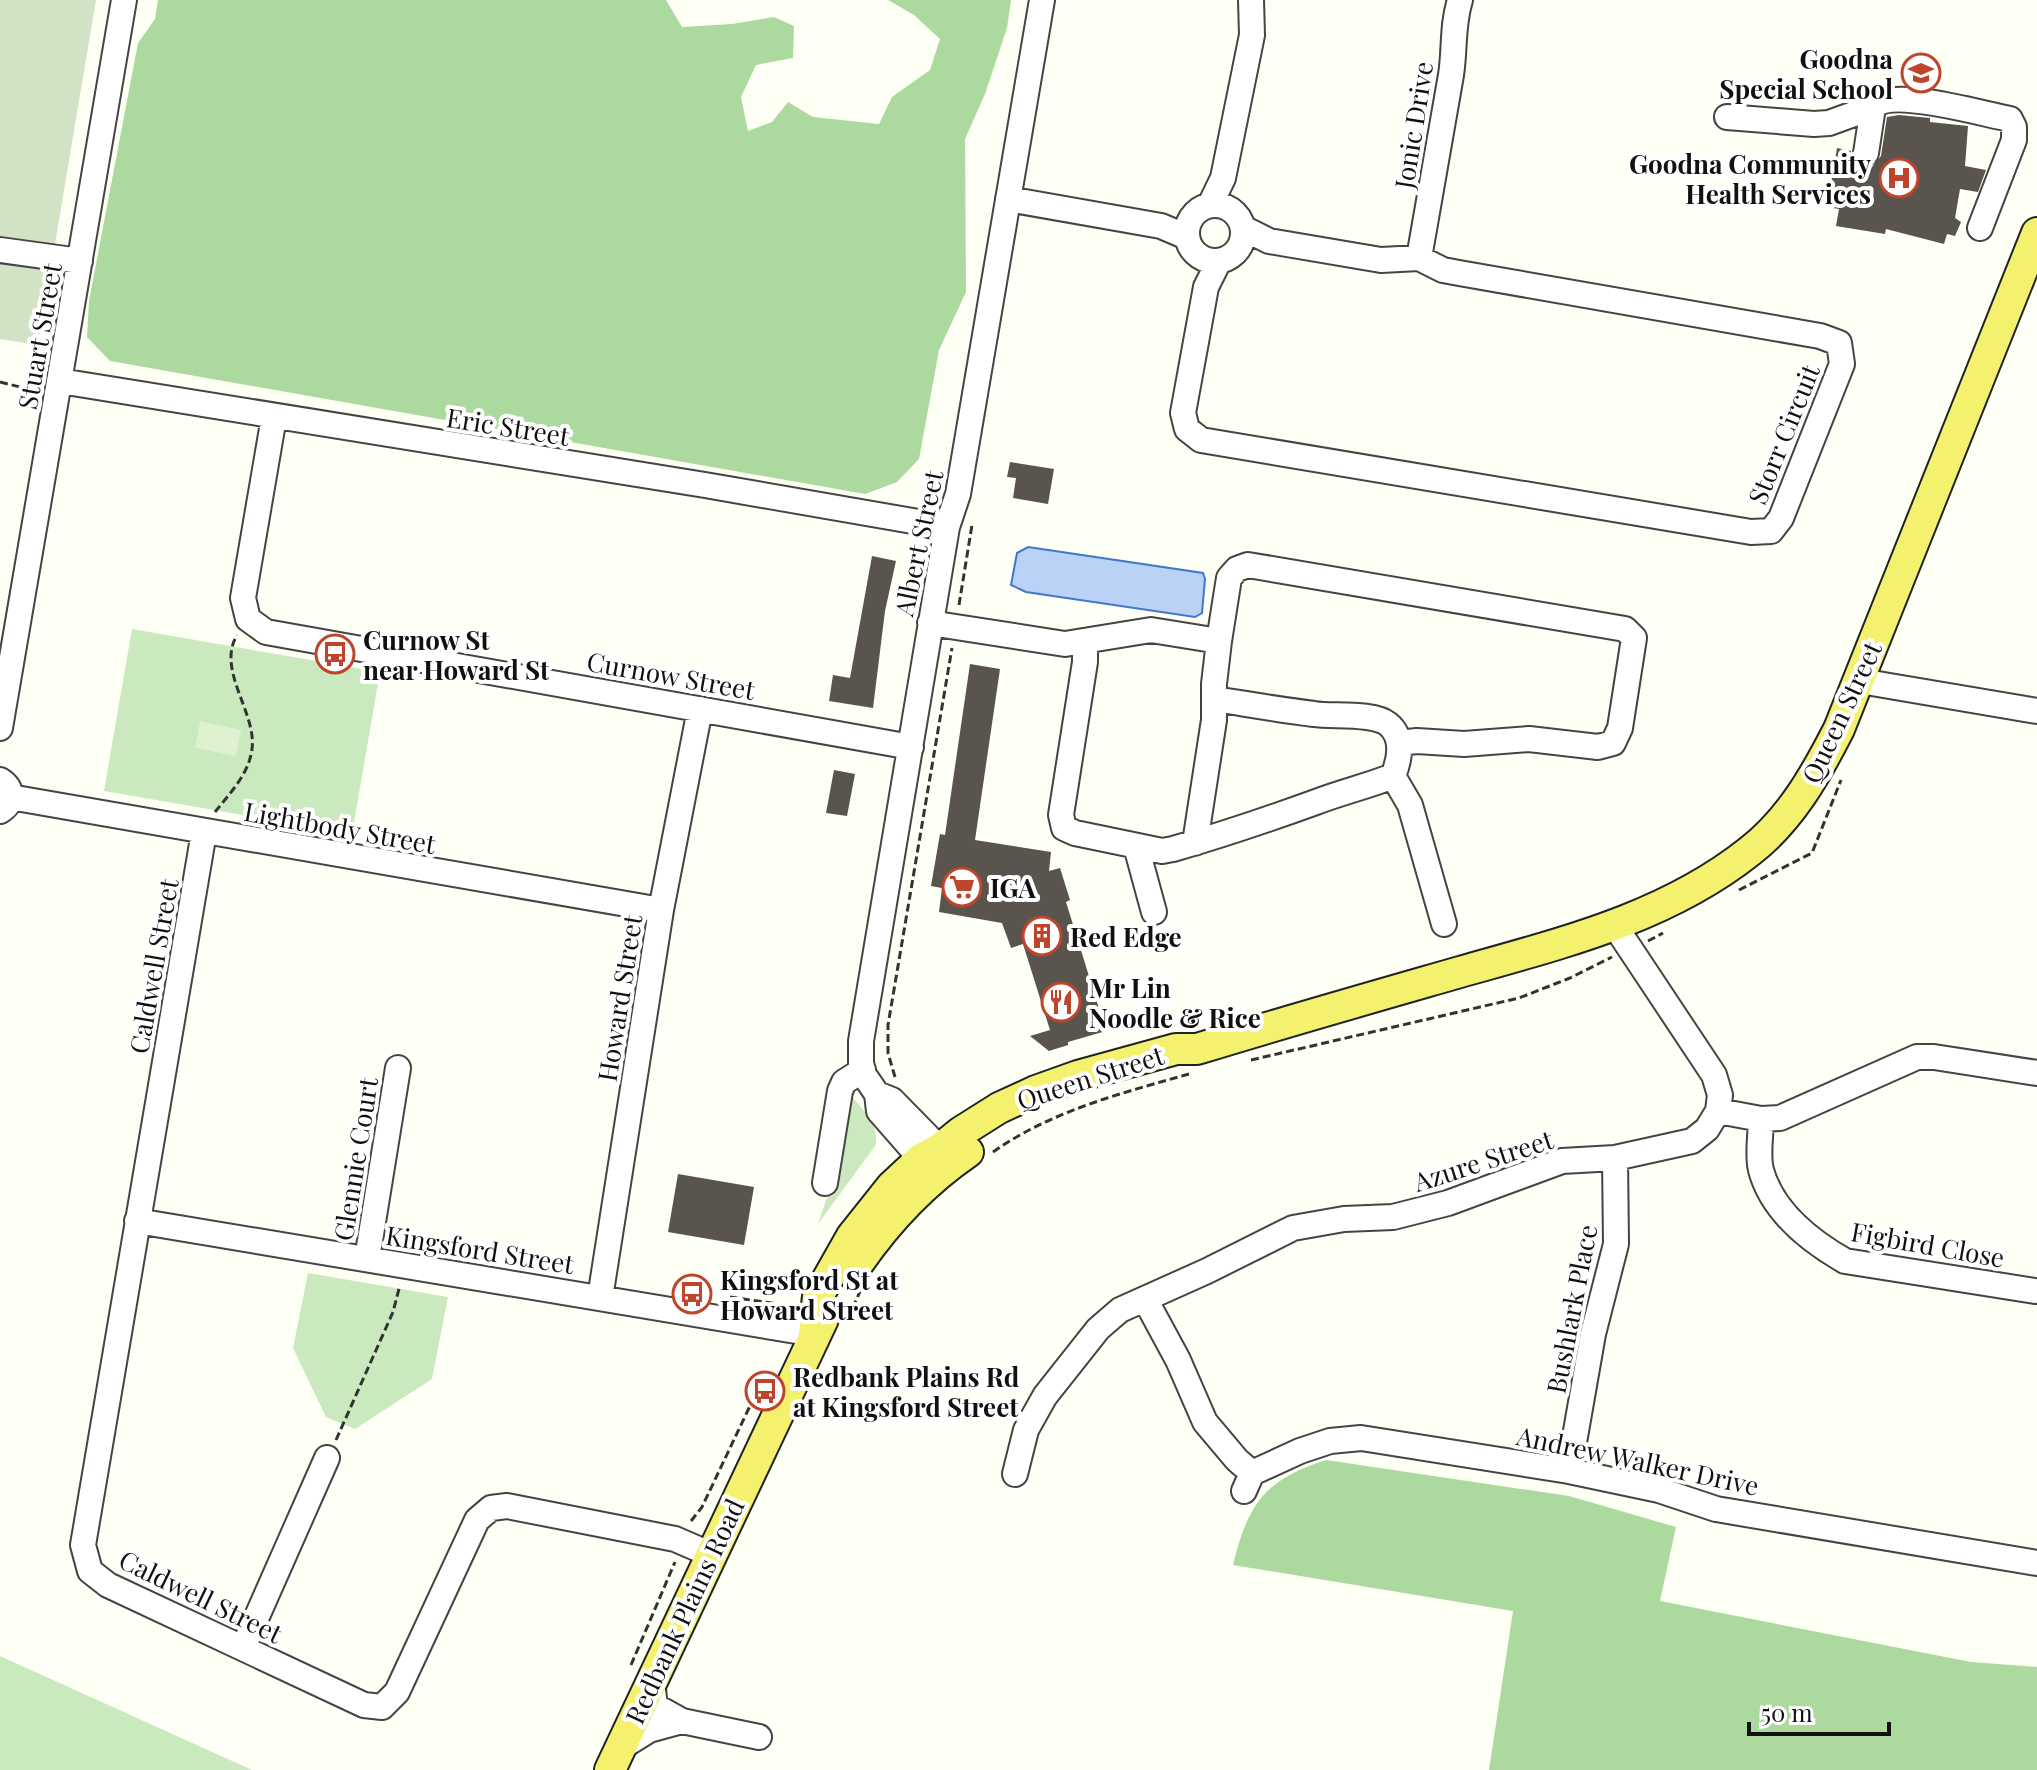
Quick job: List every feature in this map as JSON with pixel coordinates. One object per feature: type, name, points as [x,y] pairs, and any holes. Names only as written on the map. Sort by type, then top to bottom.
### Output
[{"type":"main road","name":"Queen Street","points":[[759,1452],[814,1334],[818,1296],[852,1236],[891,1187],[934,1159],[1010,1121],[1072,1095],[1180,1062],[1197,1049],[1621,924],[1710,880],[1752,850],[1786,815],[1814,778],[1860,681],[1933,489],[2037,233]]},
{"type":"main road","name":"Redbank Plains Road","points":[[615,1759],[640,1677],[712,1555],[759,1452]]},
{"type":"street","name":"Stuart Street","points":[[0,728],[124,0]]},
{"type":"street","name":"Albert Street","points":[[863,1070],[861,1041],[930,623],[947,527],[958,494],[1042,0]]},
{"type":"street","points":[[1219,206],[1252,35],[1251,0]]},
{"type":"street","name":"Jonic Drive","points":[[1419,258],[1451,75],[1453,28],[1460,0]]},
{"type":"street","points":[[1727,117],[1829,123],[1888,99],[1927,101],[2010,119],[2014,127],[2014,140],[1980,228]]},
{"type":"street","points":[[1866,153],[1873,107]]},
{"type":"street","points":[[1008,199],[1188,228]]},
{"type":"street","points":[[1219,206],[1240,220],[1241,237],[1227,258],[1210,259],[1189,245],[1188,228],[1194,213],[1219,206]]},
{"type":"street","name":"Storr Circuit","points":[[1210,259],[1183,413],[1187,429],[1201,440],[1751,532],[1771,531],[1781,518],[1842,364],[1839,343],[1820,336],[1451,272],[1419,258],[1381,260],[1241,237]]},
{"type":"street","points":[[0,250],[80,261]]},
{"type":"street","name":"Eric Street","points":[[60,381],[947,527]]},
{"type":"street","points":[[248,619],[243,598],[274,417]]},
{"type":"street","points":[[1195,843],[1214,720],[1219,641],[1229,578],[1237,569],[1248,565],[1625,629],[1634,638],[1620,728],[1613,743],[1598,747],[1529,739],[1464,744],[1399,743]]},
{"type":"street","name":"Curnow Street","points":[[248,619],[266,632],[911,747]]},
{"type":"street","points":[[930,623],[1065,644],[1151,630],[1219,641]]},
{"type":"street","points":[[1085,643],[1085,662],[1061,815],[1064,828],[1075,833],[1162,851],[1272,820],[1317,801],[1393,776],[1400,761],[1395,731],[1385,721],[1337,714],[1319,715],[1214,699]]},
{"type":"street","points":[[1860,681],[2037,711]]},
{"type":"street","name":"Howard Street","points":[[600,1298],[661,910],[700,709]]},
{"type":"street","points":[[1393,776],[1410,805],[1444,924]]},
{"type":"street","name":"Lightbody Street","points":[[3,796],[661,910]]},
{"type":"street","name":"Caldwell Street","points":[[201,831],[83,1545],[90,1571],[108,1585],[364,1705],[382,1707],[397,1692],[477,1520],[491,1508],[507,1506],[682,1542],[712,1555]]},
{"type":"street","points":[[1136,846],[1154,912]]},
{"type":"street","points":[[1621,924],[1714,1075],[1720,1095],[1718,1111],[1761,1119],[1791,1115],[1917,1057],[2037,1073]]},
{"type":"street","name":"Glennie Court","points":[[367,1259],[398,1068]]},
{"type":"street","points":[[825,1183],[840,1091],[844,1082],[863,1070],[877,1094],[879,1111],[934,1159]]},
{"type":"street","name":"Azure Street","points":[[1015,1474],[1026,1430],[1045,1396],[1098,1329],[1120,1310],[1293,1228],[1344,1219],[1393,1217],[1448,1203],[1562,1161],[1615,1158],[1692,1141],[1707,1129],[1718,1111]]},
{"type":"street","name":"Figbird Close","points":[[1761,1119],[1760,1168],[1776,1203],[1818,1246],[1845,1261],[2035,1291]]},
{"type":"street","name":"Bushlark Place","points":[[1569,1471],[1593,1334],[1616,1244],[1615,1158]]},
{"type":"street","name":"Kingsford Street","points":[[137,1221],[814,1334]]},
{"type":"street","name":"Andrew Walker Drive","points":[[1145,1299],[1178,1360],[1205,1422],[1237,1460],[1248,1482],[1300,1451],[1330,1441],[1361,1438],[1569,1471],[1659,1490],[1716,1509],[2037,1563]]},
{"type":"street","points":[[243,1648],[327,1458]]},
{"type":"street","points":[[640,1677],[655,1706],[682,1721],[759,1737]]},
{"type":"street","points":[[615,1759],[649,1730],[682,1721]]},
{"type":"path","points":[[201,831],[245,773],[253,747],[233,670],[231,646],[248,619]]},
{"type":"path","points":[[1621,924],[1650,948]]},
{"type":"path","points":[[327,1458],[393,1312],[404,1265]]},
{"type":"path","points":[[730,1297],[785,1305],[776,1327]]},
{"type":"path","points":[[393,1312],[400,1314]]},
{"type":"path","points":[[640,1677],[682,1542],[725,1462],[749,1408],[766,1383]]},
{"type":"green space","points":[[0,0],[96,0],[38,345],[0,339]]},
{"type":"green space","points":[[158,0],[666,0],[682,27],[732,24],[774,17],[794,26],[793,58],[756,65],[741,97],[748,131],[772,122],[788,102],[813,117],[879,124],[892,97],[930,70],[940,39],[914,15],[888,0],[1011,0],[1007,28],[985,94],[965,139],[966,292],[939,350],[919,459],[897,482],[865,494],[110,361],[87,337],[89,301],[138,43],[155,19]]},
{"type":"green space","points":[[132,629],[380,672],[352,834],[104,791]]},
{"type":"green space","points":[[200,721],[241,730],[236,756],[195,748]]},
{"type":"green space","points":[[850,1094],[873,1125],[875,1146],[818,1224],[833,1179]]},
{"type":"green space","points":[[308,1273],[448,1297],[432,1379],[355,1429],[326,1417],[293,1348]]},
{"type":"green space","points":[[1326,1460],[1569,1496],[1676,1527],[1660,1601],[1971,1662],[2037,1667],[2037,1770],[1489,1770],[1513,1611],[1233,1565],[1245,1526],[1262,1497],[1287,1476]]},
{"type":"green space","points":[[0,1656],[252,1770],[0,1770]]},
{"type":"water","points":[[1028,547],[1203,573],[1202,613],[1195,617],[1026,592],[1011,585],[1017,553]]},
{"type":"building","name":"Goodna Community Health Services","points":[[1899,115],[1968,126],[1965,166],[1986,170],[1978,192],[1960,189],[1955,218],[1961,222],[1955,236],[1947,234],[1944,244],[1886,229],[1885,234],[1836,226],[1839,209],[1827,207],[1837,148],[1851,151],[1857,165],[1872,167],[1881,156],[1887,117]]},
{"type":"building","points":[[1010,462],[1054,469],[1048,504],[1013,498],[1016,478],[1007,477]]},
{"type":"building","points":[[872,556],[896,561],[885,611],[873,708],[829,701],[833,675],[850,678]]},
{"type":"building","name":"Red Edge","points":[[970,664],[1000,669],[975,840],[1051,852],[1049,871],[1060,868],[1070,900],[1066,902],[1106,1031],[1049,1051],[1030,1036],[1050,1030],[1023,944],[1011,948],[1002,923],[939,912],[942,888],[931,886],[940,834],[945,835]]},
{"type":"building","points":[[834,770],[855,774],[847,816],[826,813]]},
{"type":"building","points":[[678,1174],[754,1187],[744,1245],[668,1232]]},
{"type":"place","name":"Goodna Special School","points":[[1921,73]]},
{"type":"place","name":"Goodna Community Health Services","points":[[1899,178]]},
{"type":"place","name":"Curnow St near Howard St","points":[[335,654]]},
{"type":"place","name":"IGA","points":[[962,887]]},
{"type":"place","name":"Red Edge","points":[[1042,936]]},
{"type":"place","name":"Mr Lin Noodle & Rice","points":[[1061,1002]]},
{"type":"place","name":"Kingsford St at Howard Street","points":[[692,1294]]},
{"type":"place","name":"Redbank Plains Rd at Kingsford Street","points":[[765,1391]]}]
